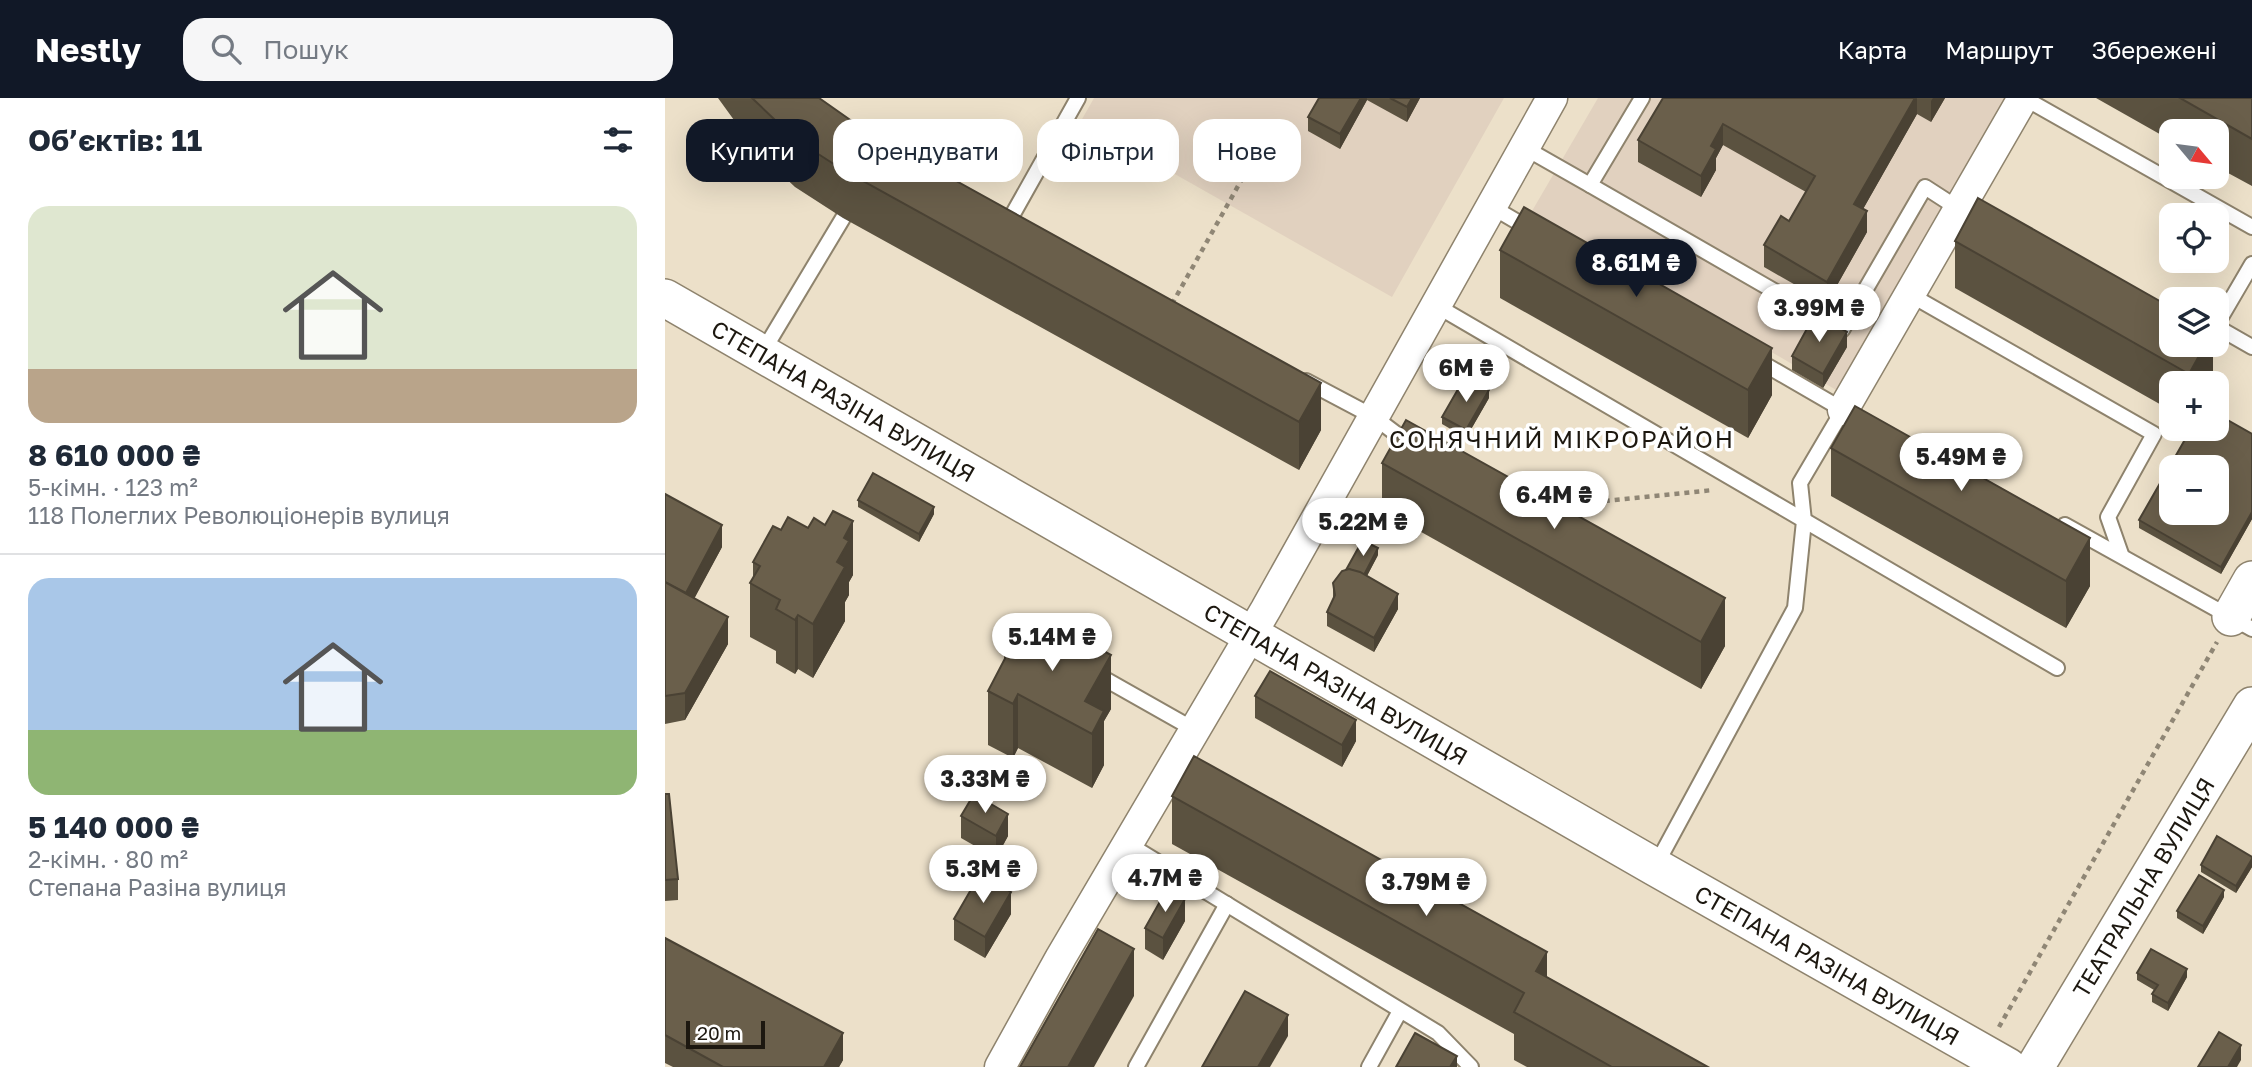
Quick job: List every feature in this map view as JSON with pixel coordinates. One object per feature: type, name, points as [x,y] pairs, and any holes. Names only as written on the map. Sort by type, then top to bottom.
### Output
[{"type":"street","points":[[1000,1067],[1251,635],[1552,98]]},
{"type":"street","points":[[1849,413],[1909,294],[2023,98]]},
{"type":"street","name":"СТЕПАНА РАЗІНА ВУЛИЦЯ","points":[[665,298],[1996,1060]]},
{"type":"street","points":[[2242,623],[2252,580]]},
{"type":"street","name":"ТЕАТРАЛЬНА ВУЛИЦЯ","points":[[2035,1067],[2252,706]]},
{"type":"lane","points":[[1009,221],[1078,98]]},
{"type":"lane","points":[[1590,184],[1642,98]]},
{"type":"lane","points":[[2023,98],[2252,227]]},
{"type":"lane","points":[[1525,148],[1842,330],[1926,187],[1959,209]]},
{"type":"lane","points":[[1492,207],[1540,235]]},
{"type":"lane","points":[[762,353],[843,218]]},
{"type":"lane","points":[[2229,305],[2252,264]]},
{"type":"lane","points":[[1909,294],[2154,435],[2108,517],[2121,554]]},
{"type":"lane","points":[[1437,306],[2057,668]]},
{"type":"lane","points":[[2229,333],[2252,347]]},
{"type":"lane","points":[[1655,867],[1795,608],[1804,521],[1800,483],[1849,413],[1746,354]]},
{"type":"lane","points":[[1290,372],[1374,418],[1422,454]]},
{"type":"lane","points":[[2048,517],[2121,554],[2242,623]]},
{"type":"lane","points":[[1086,668],[1195,730]]},
{"type":"lane","points":[[1128,844],[1438,1032],[1471,1067]]},
{"type":"lane","points":[[1136,1067],[1227,904]]},
{"type":"lane","points":[[1369,1067],[1400,1011]]},
{"type":"path","points":[[1170,308],[1240,182]]},
{"type":"path","points":[[1543,508],[1745,486]]},
{"type":"path","points":[[1996,1060],[2242,623]]},
{"type":"shaded area","points":[[1094,98],[1504,98],[1392,297],[1179,176],[1179,119],[1082,119]]},
{"type":"shaded area","points":[[1598,98],[2015,98],[1843,394],[1532,211]]},
{"type":"building","points":[[752,98],[819,98],[849,119],[833,119],[833,164],[819,154],[819,119],[774,119]]},
{"type":"building","points":[[1319,98],[1361,98],[1340,134],[1308,117]]},
{"type":"building","points":[[1390,98],[1412,98],[1407,107]]},
{"type":"building","points":[[1663,98],[1915,98],[1854,204],[1867,211],[1827,282],[1764,245],[1781,216],[1789,221],[1815,176],[1723,124],[1711,146],[1716,149],[1701,176],[1638,140]]},
{"type":"building","points":[[2180,98],[2252,98],[2252,139],[2229,126],[2229,119],[2217,119]]},
{"type":"building","points":[[865,182],[958,182],[1321,383],[1299,422]]},
{"type":"building","points":[[1978,198],[2159,301],[2159,357],[1955,241]]},
{"type":"building","points":[[1524,207],[1772,348],[1748,390],[1500,250]]},
{"type":"building","points":[[1815,314],[1847,332],[1823,374],[1792,356]]},
{"type":"building","points":[[2159,357],[2198,357],[2191,371],[2184,371]]},
{"type":"building","points":[[1465,377],[1489,390],[1466,430],[1442,417]]},
{"type":"building","points":[[1855,406],[2090,538],[2066,581],[1831,448]]},
{"type":"building","points":[[1406,420],[1725,598],[1701,642],[1382,463]]},
{"type":"building","points":[[2229,421],[2252,434],[2252,512],[2221,567],[2139,520],[2159,485],[2159,525],[2229,525],[2229,455],[2176,455],[2184,441],[2229,441]]},
{"type":"building","points":[[873,473],[934,507],[919,534],[858,500]]},
{"type":"building","points":[[665,494],[722,525],[686,593],[665,582]]},
{"type":"building","points":[[833,511],[853,521],[844,538],[849,541],[837,562],[845,567],[813,624],[798,615],[795,620],[776,609],[780,600],[750,583],[760,566],[753,562],[773,526],[781,530],[788,517],[808,528],[814,518],[825,525]]},
{"type":"building","points":[[1361,543],[1378,548],[1364,575],[1346,570]]},
{"type":"building","points":[[1349,569],[1360,572],[1398,594],[1374,638],[1327,612],[1335,595],[1333,583],[1342,571]]},
{"type":"building","points":[[665,582],[728,617],[685,693],[665,696]]},
{"type":"building","points":[[1017,620],[1039,632],[1042,626],[1061,636],[1065,630],[1111,655],[1085,701],[1104,711],[1092,734],[1018,694],[1013,704],[988,691],[1011,647],[1004,644]]},
{"type":"building","points":[[1270,671],[1356,720],[1342,745],[1255,696]]},
{"type":"building","points":[[1194,756],[1547,952],[1536,971],[1708,1067],[1612,1067],[1514,1012],[1524,993],[1172,796]]},
{"type":"building","points":[[665,794],[669,794],[678,879],[665,880]]},
{"type":"building","points":[[974,794],[1008,814],[996,836],[961,816]]},
{"type":"building","points":[[2217,836],[2252,857],[2236,886],[2201,865]]},
{"type":"building","points":[[980,874],[1011,892],[985,937],[954,919]]},
{"type":"building","points":[[2199,875],[2224,890],[2203,926],[2177,911]]},
{"type":"building","points":[[1167,889],[1185,899],[1163,938],[1145,928]]},
{"type":"building","points":[[1098,929],[1134,949],[1068,1067],[1020,1067]]},
{"type":"building","points":[[665,938],[843,1033],[824,1067],[723,1067],[665,1035]]},
{"type":"building","points":[[2151,949],[2187,969],[2168,1003],[2152,994],[2158,985],[2137,973]]},
{"type":"building","points":[[1245,991],[1288,1015],[1258,1067],[1202,1067]]},
{"type":"building","points":[[2219,1032],[2241,1045],[2228,1067],[2198,1067]]},
{"type":"building","points":[[1415,1033],[1457,1056],[1450,1067],[1396,1067]]},
{"type":"district","name":"СОНЯЧНИЙ МІКРОРАЙОН","points":[[1562,438]]}]
